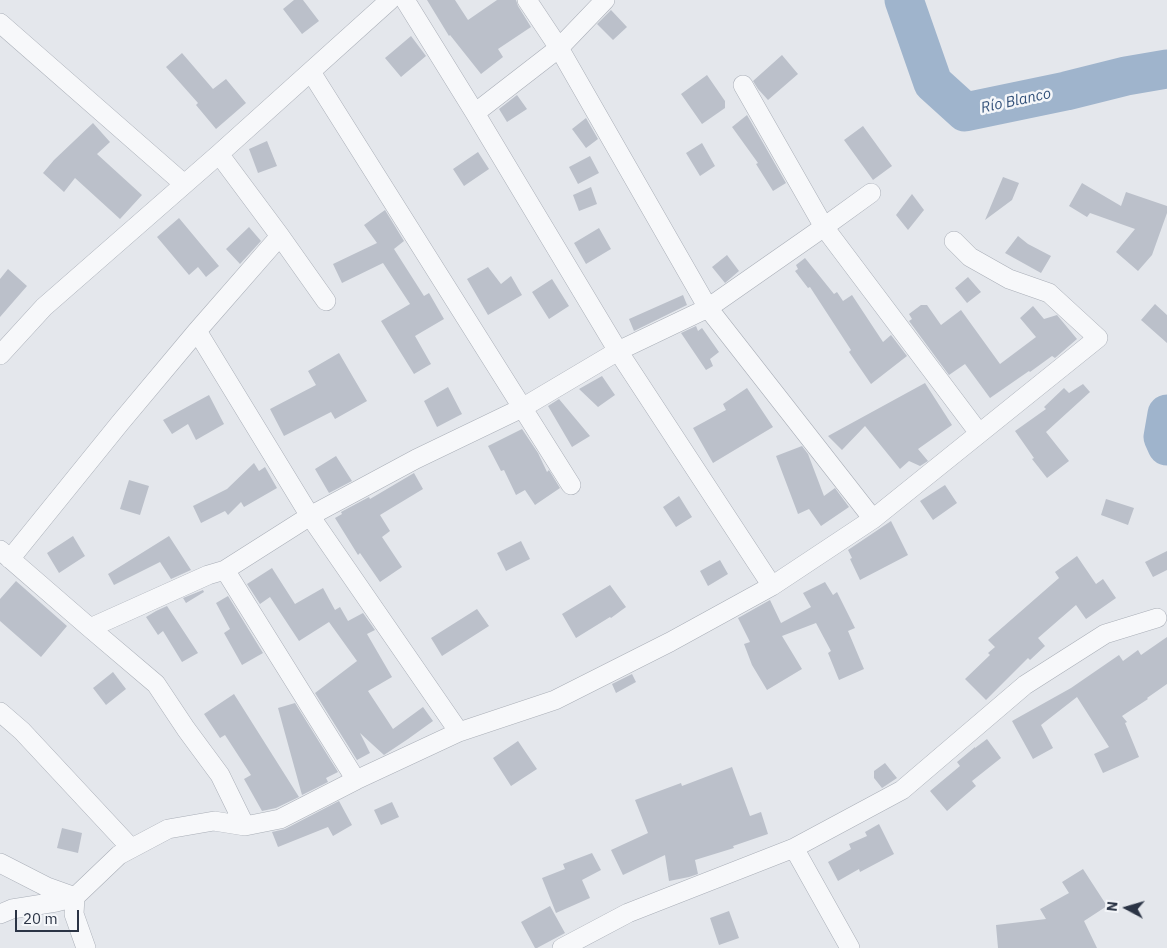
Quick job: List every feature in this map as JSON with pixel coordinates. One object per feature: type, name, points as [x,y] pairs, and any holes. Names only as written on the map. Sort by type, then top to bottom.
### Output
[{"type":"street","points":[[0,355],[44,307],[219,154],[390,0]]},
{"type":"street","points":[[405,0],[618,351],[772,586]]},
{"type":"street","points":[[527,0],[559,48],[708,308],[872,518]]},
{"type":"street","points":[[475,113],[559,48],[605,0]]},
{"type":"street","points":[[0,23],[184,184]]},
{"type":"street","points":[[311,72],[571,485]]},
{"type":"street","points":[[743,85],[824,227],[979,433]]},
{"type":"street","points":[[219,154],[326,301]]},
{"type":"street","points":[[90,628],[208,575],[225,570],[310,516],[416,459],[522,408],[618,351],[708,308],[871,193]]},
{"type":"street","points":[[245,826],[220,775],[156,684],[5,554],[280,236]]},
{"type":"street","points":[[0,914],[12,909],[75,897],[119,855],[168,829],[214,822],[245,826],[280,819],[356,780],[459,732],[555,700],[670,642],[772,586],[872,518],[1098,338],[1049,293],[1009,278],[994,270],[970,257],[954,242]]},
{"type":"street","points":[[197,331],[310,516],[459,732]]},
{"type":"street","points":[[225,570],[356,780]]},
{"type":"street","points":[[562,948],[628,913],[794,848],[902,790],[1025,685],[1105,634],[1157,618]]},
{"type":"street","points":[[0,712],[22,731],[131,848]]},
{"type":"street","points":[[794,848],[850,948]]},
{"type":"street","points":[[0,863],[47,887],[75,897]]},
{"type":"street","points":[[75,897],[74,914],[86,948]]},
{"type":"building","points":[[294,0],[303,0],[319,21],[302,34],[283,9]]},
{"type":"building","points":[[427,0],[455,0],[468,20],[497,0],[516,0],[531,27],[498,49],[503,57],[481,74],[449,36]]},
{"type":"building","points":[[611,10],[627,27],[613,40],[597,24]]},
{"type":"building","points":[[411,36],[426,56],[401,77],[385,58]]},
{"type":"building","points":[[182,53],[213,89],[226,79],[246,103],[216,129],[196,105],[198,103],[166,67]]},
{"type":"building","points":[[782,55],[798,74],[768,100],[753,81]]},
{"type":"building","points":[[707,75],[725,101],[725,108],[702,124],[681,94]]},
{"type":"building","points":[[517,95],[527,109],[507,122],[499,109]]},
{"type":"building","points":[[747,115],[786,183],[773,191],[756,164],[758,163],[732,127]]},
{"type":"building","points":[[586,118],[598,139],[586,148],[572,129]]},
{"type":"building","points":[[93,123],[110,142],[97,154],[142,195],[120,219],[75,178],[64,192],[43,173]]},
{"type":"building","points":[[863,126],[892,166],[873,180],[844,140]]},
{"type":"building","points":[[267,141],[277,166],[258,173],[249,149]]},
{"type":"building","points":[[702,143],[715,166],[700,176],[686,153]]},
{"type":"building","points":[[478,152],[489,169],[464,186],[453,169]]},
{"type":"building","points":[[590,156],[599,173],[578,184],[569,167]]},
{"type":"building","points":[[1003,177],[1019,183],[1012,200],[985,220]]},
{"type":"building","points":[[1082,183],[1121,206],[1126,192],[1167,206],[1167,213],[1152,255],[1138,271],[1116,252],[1135,229],[1090,213],[1087,217],[1069,206]]},
{"type":"building","points":[[591,187],[597,204],[579,211],[573,195]]},
{"type":"building","points":[[912,194],[924,210],[908,230],[896,215]]},
{"type":"building","points":[[385,210],[404,241],[394,249],[424,296],[429,293],[444,319],[415,336],[431,364],[414,374],[381,321],[410,304],[383,263],[342,283],[333,264],[377,243],[364,225]]},
{"type":"building","points":[[179,218],[219,266],[206,277],[198,267],[189,275],[157,237]]},
{"type":"building","points":[[249,227],[261,241],[240,264],[226,249]]},
{"type":"building","points":[[599,228],[611,249],[586,264],[574,243]]},
{"type":"building","points":[[1018,236],[1028,244],[1051,256],[1041,273],[1005,253]]},
{"type":"building","points":[[727,255],[739,271],[725,283],[712,267]]},
{"type":"building","points":[[805,258],[834,294],[837,292],[843,301],[852,295],[883,342],[891,335],[907,356],[871,384],[849,352],[851,350],[810,287],[808,288],[795,271],[798,269],[796,265]]},
{"type":"building","points":[[488,267],[501,284],[511,276],[522,295],[488,315],[467,279]]},
{"type":"building","points":[[8,269],[27,286],[0,317],[0,279]]},
{"type":"building","points":[[968,277],[981,292],[967,303],[955,288]]},
{"type":"building","points":[[552,279],[569,306],[549,319],[532,292]]},
{"type":"building","points":[[683,295],[687,305],[634,331],[629,319]]},
{"type":"building","points":[[1155,304],[1167,315],[1167,343],[1141,320]]},
{"type":"building","points":[[921,305],[927,305],[941,325],[961,310],[1000,364],[1036,337],[1020,318],[1033,306],[1044,319],[1057,315],[1077,339],[1055,358],[1052,356],[990,398],[965,364],[949,375],[909,321],[912,319],[909,314]]},
{"type":"building","points":[[696,326],[698,331],[702,328],[719,352],[710,359],[713,366],[706,370],[681,333]]},
{"type":"building","points":[[339,353],[367,401],[335,419],[331,412],[284,436],[270,409],[316,385],[308,371]]},
{"type":"building","points":[[602,376],[615,395],[598,407],[579,389]]},
{"type":"building","points":[[925,383],[952,425],[918,449],[928,461],[920,466],[909,461],[900,469],[865,426],[842,450],[828,436]]},
{"type":"building","points":[[1083,384],[1090,392],[1046,432],[1069,461],[1047,478],[1032,459],[1034,458],[1015,431],[1046,409],[1044,407],[1064,388],[1069,393]]},
{"type":"building","points":[[448,387],[462,414],[437,427],[424,401]]},
{"type":"building","points":[[747,388],[773,427],[713,463],[693,428],[726,410],[723,404]]},
{"type":"building","points":[[209,395],[224,424],[196,440],[188,424],[172,434],[163,420]]},
{"type":"building","points":[[559,399],[590,436],[572,447],[548,406]]},
{"type":"building","points":[[522,429],[538,453],[547,472],[549,470],[560,488],[535,505],[525,490],[516,495],[504,470],[501,471],[488,446]]},
{"type":"building","points":[[802,446],[808,454],[824,496],[835,488],[849,507],[821,526],[809,509],[798,514],[776,456]]},
{"type":"building","points":[[336,456],[352,481],[329,493],[315,469]]},
{"type":"building","points":[[254,463],[259,471],[265,467],[277,488],[244,507],[241,502],[228,515],[225,511],[201,523],[193,506],[227,489]]},
{"type":"building","points":[[414,473],[423,489],[380,515],[390,531],[382,537],[402,567],[380,582],[360,553],[358,555],[335,518],[342,514],[341,512],[369,497],[370,499]]},
{"type":"building","points":[[129,480],[149,486],[140,515],[120,509]]},
{"type":"building","points":[[945,485],[957,503],[933,520],[920,501]]},
{"type":"building","points":[[679,496],[692,517],[676,527],[663,507]]},
{"type":"building","points":[[1106,499],[1134,508],[1128,525],[1101,515]]},
{"type":"building","points":[[891,521],[908,555],[860,580],[848,550]]},
{"type":"building","points":[[73,536],[85,556],[59,573],[47,553]]},
{"type":"building","points":[[169,536],[191,570],[171,579],[160,562],[114,585],[108,574]]},
{"type":"building","points":[[521,541],[530,559],[506,571],[497,553]]},
{"type":"building","points":[[1167,551],[1167,570],[1153,577],[1145,562]]},
{"type":"building","points":[[1077,556],[1096,584],[1103,579],[1116,598],[1086,619],[1076,605],[1038,638],[1045,646],[1030,660],[1028,658],[986,700],[965,679],[990,655],[988,653],[995,647],[988,640],[1059,578],[1055,572]]},
{"type":"building","points":[[720,560],[728,574],[708,586],[700,571]]},
{"type":"building","points":[[272,568],[295,604],[323,588],[335,610],[340,607],[348,621],[363,613],[375,630],[367,634],[392,677],[368,691],[393,729],[423,707],[433,721],[384,755],[360,733],[370,753],[357,760],[315,693],[357,661],[329,622],[299,641],[270,597],[260,604],[247,584]]},
{"type":"building","points":[[16,581],[67,626],[41,657],[0,621],[0,599]]},
{"type":"building","points":[[825,582],[833,595],[837,592],[855,628],[848,631],[864,669],[839,680],[828,653],[831,651],[816,623],[782,636],[802,669],[767,690],[752,665],[744,644],[750,642],[738,618],[770,600],[781,623],[811,607],[803,593]]},
{"type":"building","points":[[610,585],[626,607],[576,638],[562,614]]},
{"type":"building","points":[[203,590],[204,592],[186,603],[183,598]]},
{"type":"building","points":[[228,596],[263,653],[242,665],[224,633],[230,629],[216,603]]},
{"type":"building","points":[[167,606],[198,653],[182,662],[163,631],[158,635],[146,617]]},
{"type":"building","points":[[477,609],[489,626],[442,656],[431,638]]},
{"type":"building","points":[[1167,637],[1167,684],[1122,716],[1127,722],[1125,723],[1139,757],[1103,773],[1094,754],[1109,747],[1077,697],[1041,725],[1053,748],[1033,759],[1012,721],[1071,688],[1119,655],[1123,661],[1138,650],[1141,655]]},
{"type":"building","points":[[113,672],[126,689],[106,705],[93,688]]},
{"type":"building","points":[[632,674],[636,682],[616,693],[612,684]]},
{"type":"building","points":[[234,694],[299,797],[276,808],[262,811],[244,779],[251,775],[225,735],[220,738],[204,714]]},
{"type":"building","points":[[295,703],[338,772],[326,778],[328,782],[302,795],[278,708]]},
{"type":"building","points":[[987,739],[1001,758],[972,781],[976,786],[947,811],[930,791],[960,766],[957,762]]},
{"type":"building","points":[[518,741],[537,769],[511,786],[493,758]]},
{"type":"building","points":[[885,763],[897,778],[882,788],[874,778],[874,771]]},
{"type":"building","points":[[732,767],[750,816],[761,812],[768,834],[733,846],[734,848],[695,860],[698,874],[689,877],[669,881],[665,855],[623,875],[611,850],[648,833],[635,800],[681,783],[682,786]]},
{"type":"building","points":[[339,801],[352,825],[333,836],[328,827],[278,847],[272,832],[285,829]]},
{"type":"building","points":[[392,802],[399,817],[381,825],[374,810]]},
{"type":"building","points":[[879,824],[894,854],[860,872],[859,869],[838,881],[828,862],[851,849],[849,844],[867,836],[865,832]]},
{"type":"building","points":[[62,828],[82,833],[78,853],[57,848]]},
{"type":"building","points":[[592,853],[601,870],[582,880],[590,898],[556,913],[542,878],[565,869],[563,864]]},
{"type":"building","points":[[1083,869],[1107,906],[1084,921],[1097,948],[998,948],[996,925],[1046,919],[1040,909],[1069,893],[1062,882]]},
{"type":"building","points":[[550,906],[565,933],[535,948],[521,922]]},
{"type":"building","points":[[729,911],[739,938],[719,945],[710,918]]},
{"type":"waterway","name":"Río Blanco","points":[[904,0],[933,83],[965,112],[1066,91],[1126,76],[1167,69]]},
{"type":"waterway","name":"Río Blanco","points":[[1167,414],[1163,437],[1167,446]]}]
